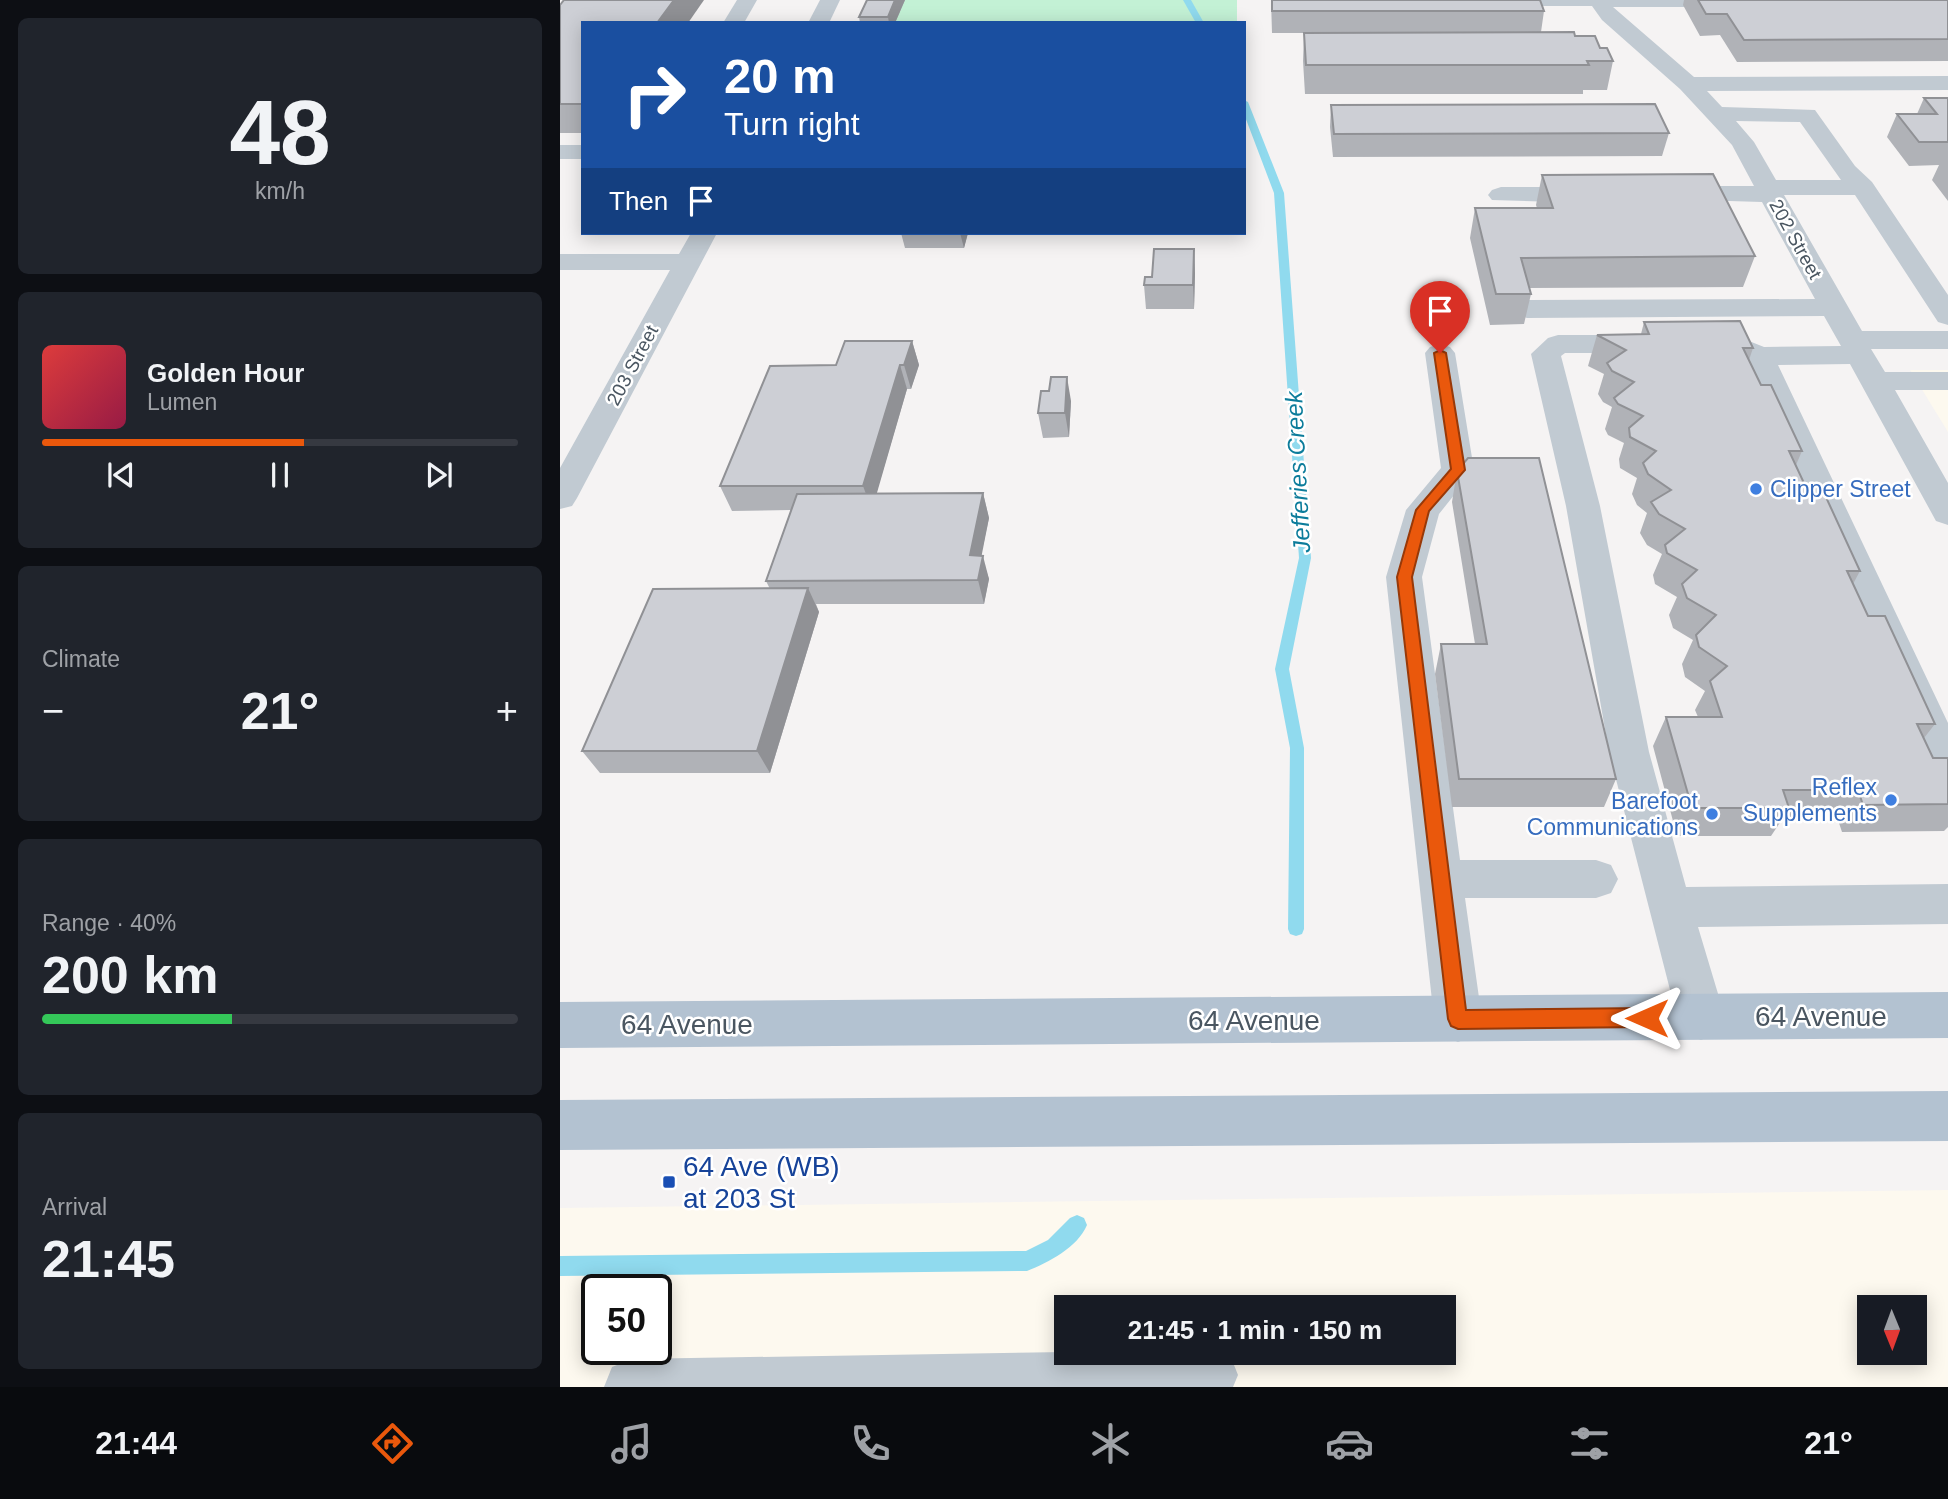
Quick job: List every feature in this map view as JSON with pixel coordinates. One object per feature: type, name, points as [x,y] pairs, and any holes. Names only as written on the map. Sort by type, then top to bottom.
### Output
[{"type":"main road","name":"64 Avenue","points":[[560,1025],[1948,1015]]},
{"type":"main road","points":[[560,1125],[1948,1116]]},
{"type":"street","points":[[734,21],[747,0]]},
{"type":"street","points":[[819,21],[830,0]]},
{"type":"street","points":[[1476,0],[1752,1]]},
{"type":"street","name":"202 Street","points":[[1599,0],[1609,16],[1688,84],[1719,114],[1742,142],[1948,513]]},
{"type":"street","points":[[1613,53],[1648,50]]},
{"type":"street","points":[[1688,84],[1948,83]]},
{"type":"street","points":[[1719,114],[1807,115],[1846,171],[1863,187],[1948,316]]},
{"type":"street","points":[[560,152],[581,152]]},
{"type":"street","points":[[1652,194],[1863,187]]},
{"type":"street","points":[[1706,194],[1718,218]]},
{"type":"street","points":[[1502,195],[1611,195]]},
{"type":"street","name":"203 Street","points":[[560,498],[703,235]]},
{"type":"street","points":[[560,262],[688,262]]},
{"type":"street","points":[[1527,309],[1834,307]]},
{"type":"street","points":[[1701,1017],[1629,752],[1583,506],[1546,354],[1558,344],[1734,344],[1759,356],[1862,358],[1948,340]]},
{"type":"street","points":[[1440,353],[1458,470],[1423,510],[1404,577],[1458,1019]]},
{"type":"street","points":[[1759,356],[1948,766]]},
{"type":"street","points":[[1862,358],[1948,381]]},
{"type":"street","points":[[560,434],[595,434]]},
{"type":"street","points":[[1441,879],[1597,879]]},
{"type":"street","points":[[1670,907],[1948,904]]},
{"type":"street","points":[[632,1387],[1145,1379],[1210,1375]]},
{"type":"shaded area","points":[[1910,370],[1948,370],[1948,432]]},
{"type":"shaded area","points":[[1948,1190],[1948,1387],[560,1387],[560,1208]]},
{"type":"green space","points":[[876,0],[1237,0],[1237,21],[867,21]]},
{"type":"building","points":[[564,0],[674,0],[658,21],[581,21],[581,104],[560,104],[560,5]]},
{"type":"building","points":[[867,0],[895,0],[888,17],[859,17]]},
{"type":"building","points":[[1272,0],[1540,0],[1544,11],[1272,11]]},
{"type":"building","points":[[1698,0],[1948,0],[1948,39],[1744,40],[1727,14],[1706,14]]},
{"type":"building","points":[[1574,32],[1575,36],[1595,36],[1600,48],[1607,48],[1613,61],[1587,61],[1589,65],[1306,65],[1304,33]]},
{"type":"building","points":[[1924,98],[1948,98],[1948,142],[1919,142],[1897,114],[1937,114]]},
{"type":"building","points":[[1655,104],[1669,133],[1334,134],[1331,105]]},
{"type":"building","points":[[1713,174],[1755,256],[1521,258],[1531,294],[1496,294],[1475,208],[1553,208],[1542,175]]},
{"type":"building","points":[[1154,249],[1194,249],[1193,285],[1144,285],[1145,277],[1152,277]]},
{"type":"building","points":[[1740,321],[1753,348],[1743,348],[1761,385],[1771,385],[1802,451],[1789,451],[1810,496],[1825,495],[1860,571],[1847,571],[1868,616],[1885,616],[1935,724],[1917,724],[1933,758],[1948,758],[1948,804],[1863,805],[1858,790],[1783,790],[1789,808],[1692,808],[1666,717],[1722,717],[1710,681],[1727,666],[1699,647],[1696,635],[1716,615],[1687,598],[1682,584],[1697,570],[1667,553],[1665,545],[1685,529],[1659,514],[1651,502],[1671,490],[1648,474],[1643,463],[1656,451],[1630,437],[1629,428],[1643,416],[1618,404],[1614,398],[1634,382],[1612,371],[1607,363],[1626,350],[1597,335],[1649,334],[1644,322]]},
{"type":"building","points":[[845,341],[912,341],[904,365],[900,365],[863,486],[720,486],[770,366],[836,365]]},
{"type":"building","points":[[1051,377],[1067,377],[1065,413],[1038,413],[1041,391],[1049,391]]},
{"type":"building","points":[[1468,458],[1539,458],[1616,779],[1459,779],[1441,644],[1487,644],[1457,471]]},
{"type":"building","points":[[983,493],[970,555],[983,556],[978,580],[766,581],[797,494]]},
{"type":"building","points":[[808,588],[757,751],[582,751],[653,589]]},
{"type":"waterway","name":"Jefferies Creek","points":[[1187,0],[1199,21]]},
{"type":"waterway","name":"Jefferies Creek","points":[[1246,107],[1279,193],[1305,558],[1282,669],[1297,748],[1296,929]]},
{"type":"waterway","points":[[560,1266],[1027,1261],[1055,1247],[1077,1225]]},
{"type":"place","name":"Clipper Street","points":[[1756,489]]},
{"type":"place","name":"Reflex Supplements","points":[[1891,800]]},
{"type":"place","name":"Barefoot Communications","points":[[1712,814]]},
{"type":"place","name":"64 Ave (WB) at 203 St","points":[[669,1182]]},
{"type":"route","points":[[1440,353],[1458,470],[1423,510],[1404,577],[1458,1019],[1647,1018]]}]
